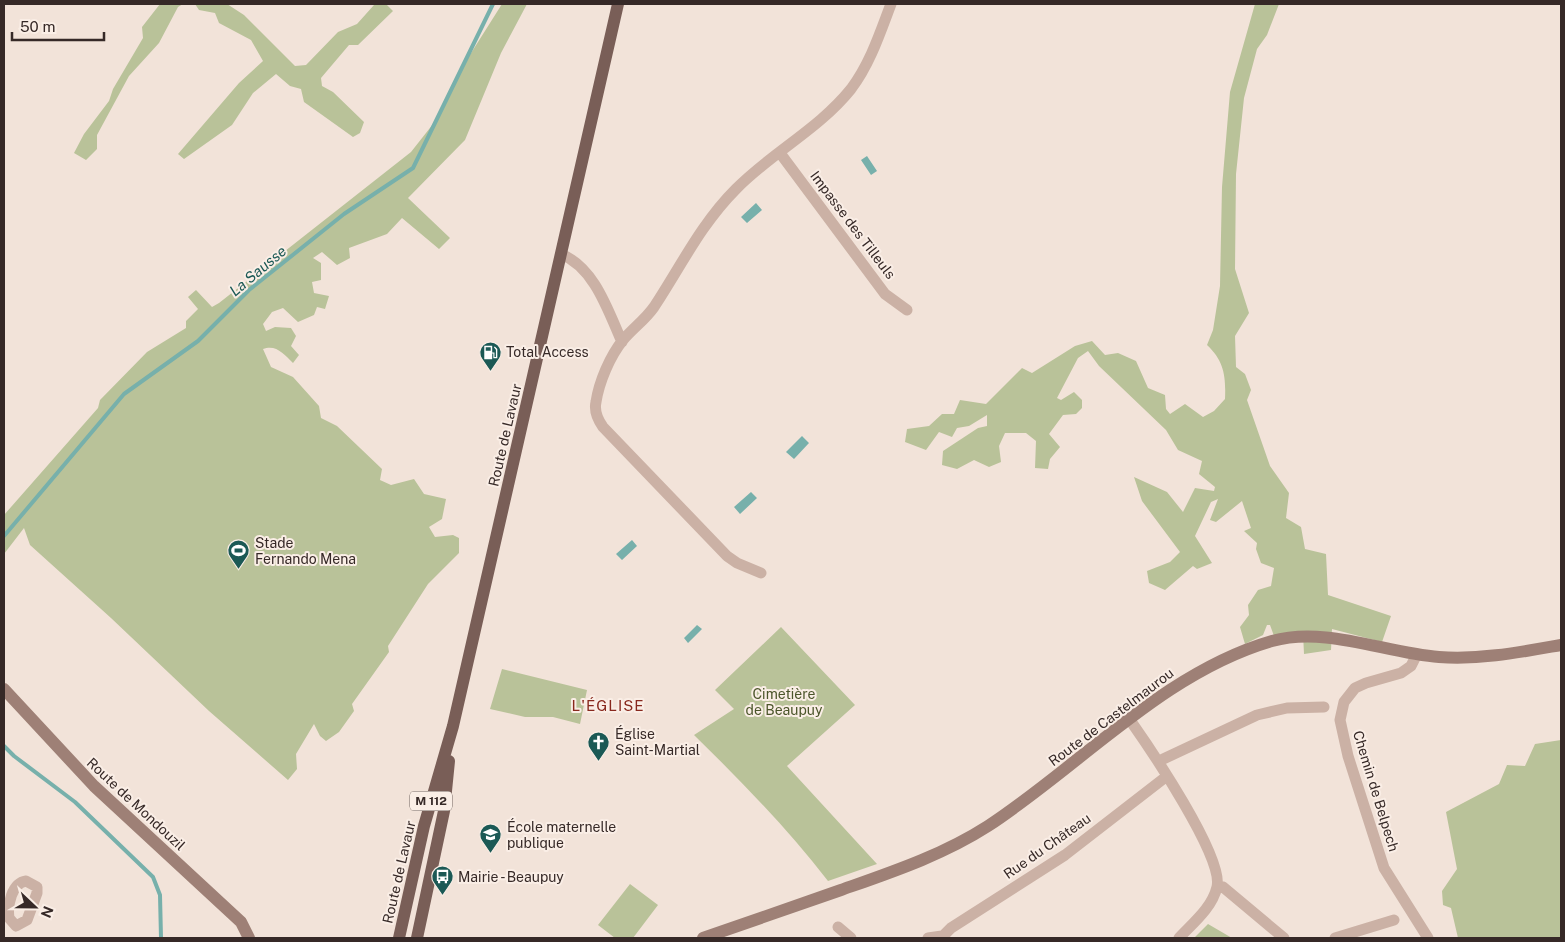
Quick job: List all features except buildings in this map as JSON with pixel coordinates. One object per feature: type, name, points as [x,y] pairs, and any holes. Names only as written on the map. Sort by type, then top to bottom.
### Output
[{"type":"main road","name":"Route de Lavaur","points":[[399,938],[424,826],[453,726],[618,4]]},
{"type":"main road","name":"Route de Lavaur","points":[[416,938],[444,811],[453,726]]},
{"type":"street","points":[[761,574],[737,564],[727,556],[598,420],[595,403],[607,370],[622,342],[654,308],[693,241],[710,217],[738,187],[835,106],[850,90],[871,56],[891,4]]},
{"type":"street","name":"Impasse des Tilleuls","points":[[780,153],[886,294],[907,310]]},
{"type":"street","points":[[561,254],[577,263],[600,294],[622,342]]},
{"type":"street","name":"Route de Castelmaurou","points":[[703,938],[890,873],[965,839],[988,826],[1181,683],[1251,649],[1271,642],[1308,636],[1417,654],[1466,658],[1561,645]]},
{"type":"street","name":"Chemin de Belpech","points":[[1417,654],[1411,666],[1401,673],[1366,682],[1356,688],[1344,702],[1340,720],[1348,756],[1384,868],[1428,938]]},
{"type":"street","name":"Route de Mondouzil","points":[[4,689],[94,786],[242,922],[249,938]]},
{"type":"street","points":[[1159,761],[1257,715],[1287,708],[1324,707]]},
{"type":"street","points":[[1130,720],[1159,761],[1211,856],[1218,886],[1209,906],[1179,938]]},
{"type":"street","name":"Rue du Château","points":[[928,938],[941,937],[950,928],[1065,855],[1167,776]]},
{"type":"street","points":[[1218,886],[1223,887],[1284,938]]},
{"type":"street","points":[[1335,938],[1394,920]]},
{"type":"street","points":[[12,938],[16,926]]},
{"type":"street","points":[[838,927],[851,938]]},
{"type":"green space","points":[[160,4],[183,4],[178,7],[159,43],[129,76],[97,135],[97,149],[86,160],[74,153],[84,134],[109,101],[113,89],[143,38],[142,27]]},
{"type":"green space","points":[[195,4],[227,4],[244,15],[295,66],[306,65],[338,32],[357,24],[374,5],[386,4],[393,11],[358,45],[349,45],[321,78],[322,86],[333,92],[364,122],[360,133],[353,137],[304,102],[301,89],[290,86],[276,74],[253,93],[232,125],[184,159],[178,154],[239,83],[263,61],[251,40],[219,23],[215,13],[199,10]]},
{"type":"green space","name":"Stade Fernando Mena","points":[[502,4],[527,4],[501,53],[465,140],[408,198],[450,238],[439,249],[402,218],[387,234],[349,248],[350,258],[337,265],[322,252],[313,258],[321,263],[321,280],[312,282],[314,293],[329,296],[325,309],[317,307],[314,315],[298,322],[283,308],[272,312],[263,324],[266,331],[275,327],[291,328],[296,336],[291,346],[299,355],[293,363],[276,349],[263,349],[271,367],[293,377],[319,406],[321,418],[337,426],[382,469],[380,480],[391,485],[414,479],[424,494],[446,499],[442,519],[429,527],[435,537],[453,535],[459,538],[459,553],[428,584],[388,646],[389,652],[352,704],[354,711],[339,732],[326,741],[320,736],[314,724],[296,754],[297,769],[288,780],[209,711],[111,618],[30,545],[24,528],[4,554],[4,515],[98,408],[100,400],[147,352],[186,328],[186,321],[198,309],[188,297],[196,290],[212,307],[219,303],[411,152],[437,119],[466,61]]},
{"type":"green space","points":[[1255,4],[1279,4],[1267,35],[1257,49],[1244,98],[1236,174],[1235,269],[1249,313],[1235,336],[1236,367],[1245,374],[1251,390],[1247,400],[1270,466],[1289,493],[1286,518],[1301,527],[1305,549],[1326,554],[1328,595],[1391,616],[1382,642],[1332,629],[1331,650],[1304,654],[1303,633],[1274,636],[1270,625],[1267,625],[1263,635],[1245,644],[1240,627],[1249,615],[1248,605],[1258,590],[1271,586],[1274,568],[1261,563],[1256,549],[1257,543],[1244,531],[1251,528],[1242,501],[1216,522],[1210,520],[1218,499],[1211,502],[1195,536],[1212,563],[1197,569],[1193,566],[1165,590],[1149,583],[1147,571],[1170,562],[1180,552],[1142,501],[1134,477],[1167,492],[1183,512],[1195,488],[1214,491],[1215,487],[1199,474],[1202,461],[1178,450],[1166,430],[1099,366],[1088,351],[1078,358],[1057,398],[1061,400],[1074,392],[1082,400],[1082,408],[1076,414],[1063,415],[1049,434],[1060,447],[1050,459],[1048,469],[1035,468],[1036,441],[1026,433],[1005,433],[999,446],[1001,462],[989,467],[974,460],[957,469],[942,465],[943,451],[978,428],[987,426],[987,415],[969,426],[957,428],[952,437],[939,432],[926,450],[905,442],[907,429],[929,426],[942,414],[954,414],[960,400],[986,404],[1022,368],[1032,373],[1075,346],[1092,341],[1105,355],[1118,353],[1136,361],[1148,388],[1165,395],[1166,409],[1170,414],[1185,404],[1203,417],[1214,411],[1225,399],[1223,369],[1213,351],[1207,345],[1213,330],[1220,286],[1222,187],[1230,92]]},
{"type":"green space","name":"Cimetière de Beaupuy","points":[[781,627],[855,705],[787,766],[877,864],[828,881],[763,805],[694,735],[734,709],[715,690]]},
{"type":"green space","points":[[502,669],[587,690],[580,724],[553,717],[525,717],[490,709]]},
{"type":"green space","points":[[1561,740],[1561,938],[1458,938],[1451,908],[1443,905],[1442,891],[1457,869],[1446,812],[1499,784],[1507,765],[1525,766],[1535,744]]},
{"type":"green space","points":[[630,884],[658,905],[633,938],[615,938],[598,925]]},
{"type":"green space","points":[[1208,924],[1232,938],[1194,938]]},
{"type":"water","points":[[867,156],[877,171],[871,175],[861,160]]},
{"type":"water","points":[[756,203],[762,210],[747,223],[741,217]]},
{"type":"water","points":[[802,436],[809,443],[794,459],[786,452]]},
{"type":"water","points":[[751,492],[757,498],[740,514],[734,507]]},
{"type":"water","points":[[632,540],[637,546],[622,560],[616,554]]},
{"type":"water","points":[[697,625],[702,629],[688,643],[684,638]]},
{"type":"waterway","name":"La Sausse","points":[[4,536],[124,394],[198,341],[249,290],[344,214],[413,168],[493,4]]},
{"type":"waterway","points":[[4,746],[14,756],[75,802],[153,877],[160,895],[161,938]]},
{"type":"place","name":"Total Access","points":[[490,371]]},
{"type":"place","name":"Stade Fernando Mena","points":[[239,570]]},
{"type":"place","name":"Église Saint-Martial","points":[[599,761]]},
{"type":"place","name":"École maternelle publique","points":[[491,854]]},
{"type":"place","name":"Mairie - Beaupuy","points":[[442,896]]},
{"type":"district","name":"L'ÉGLISE","points":[[608,706]]}]
